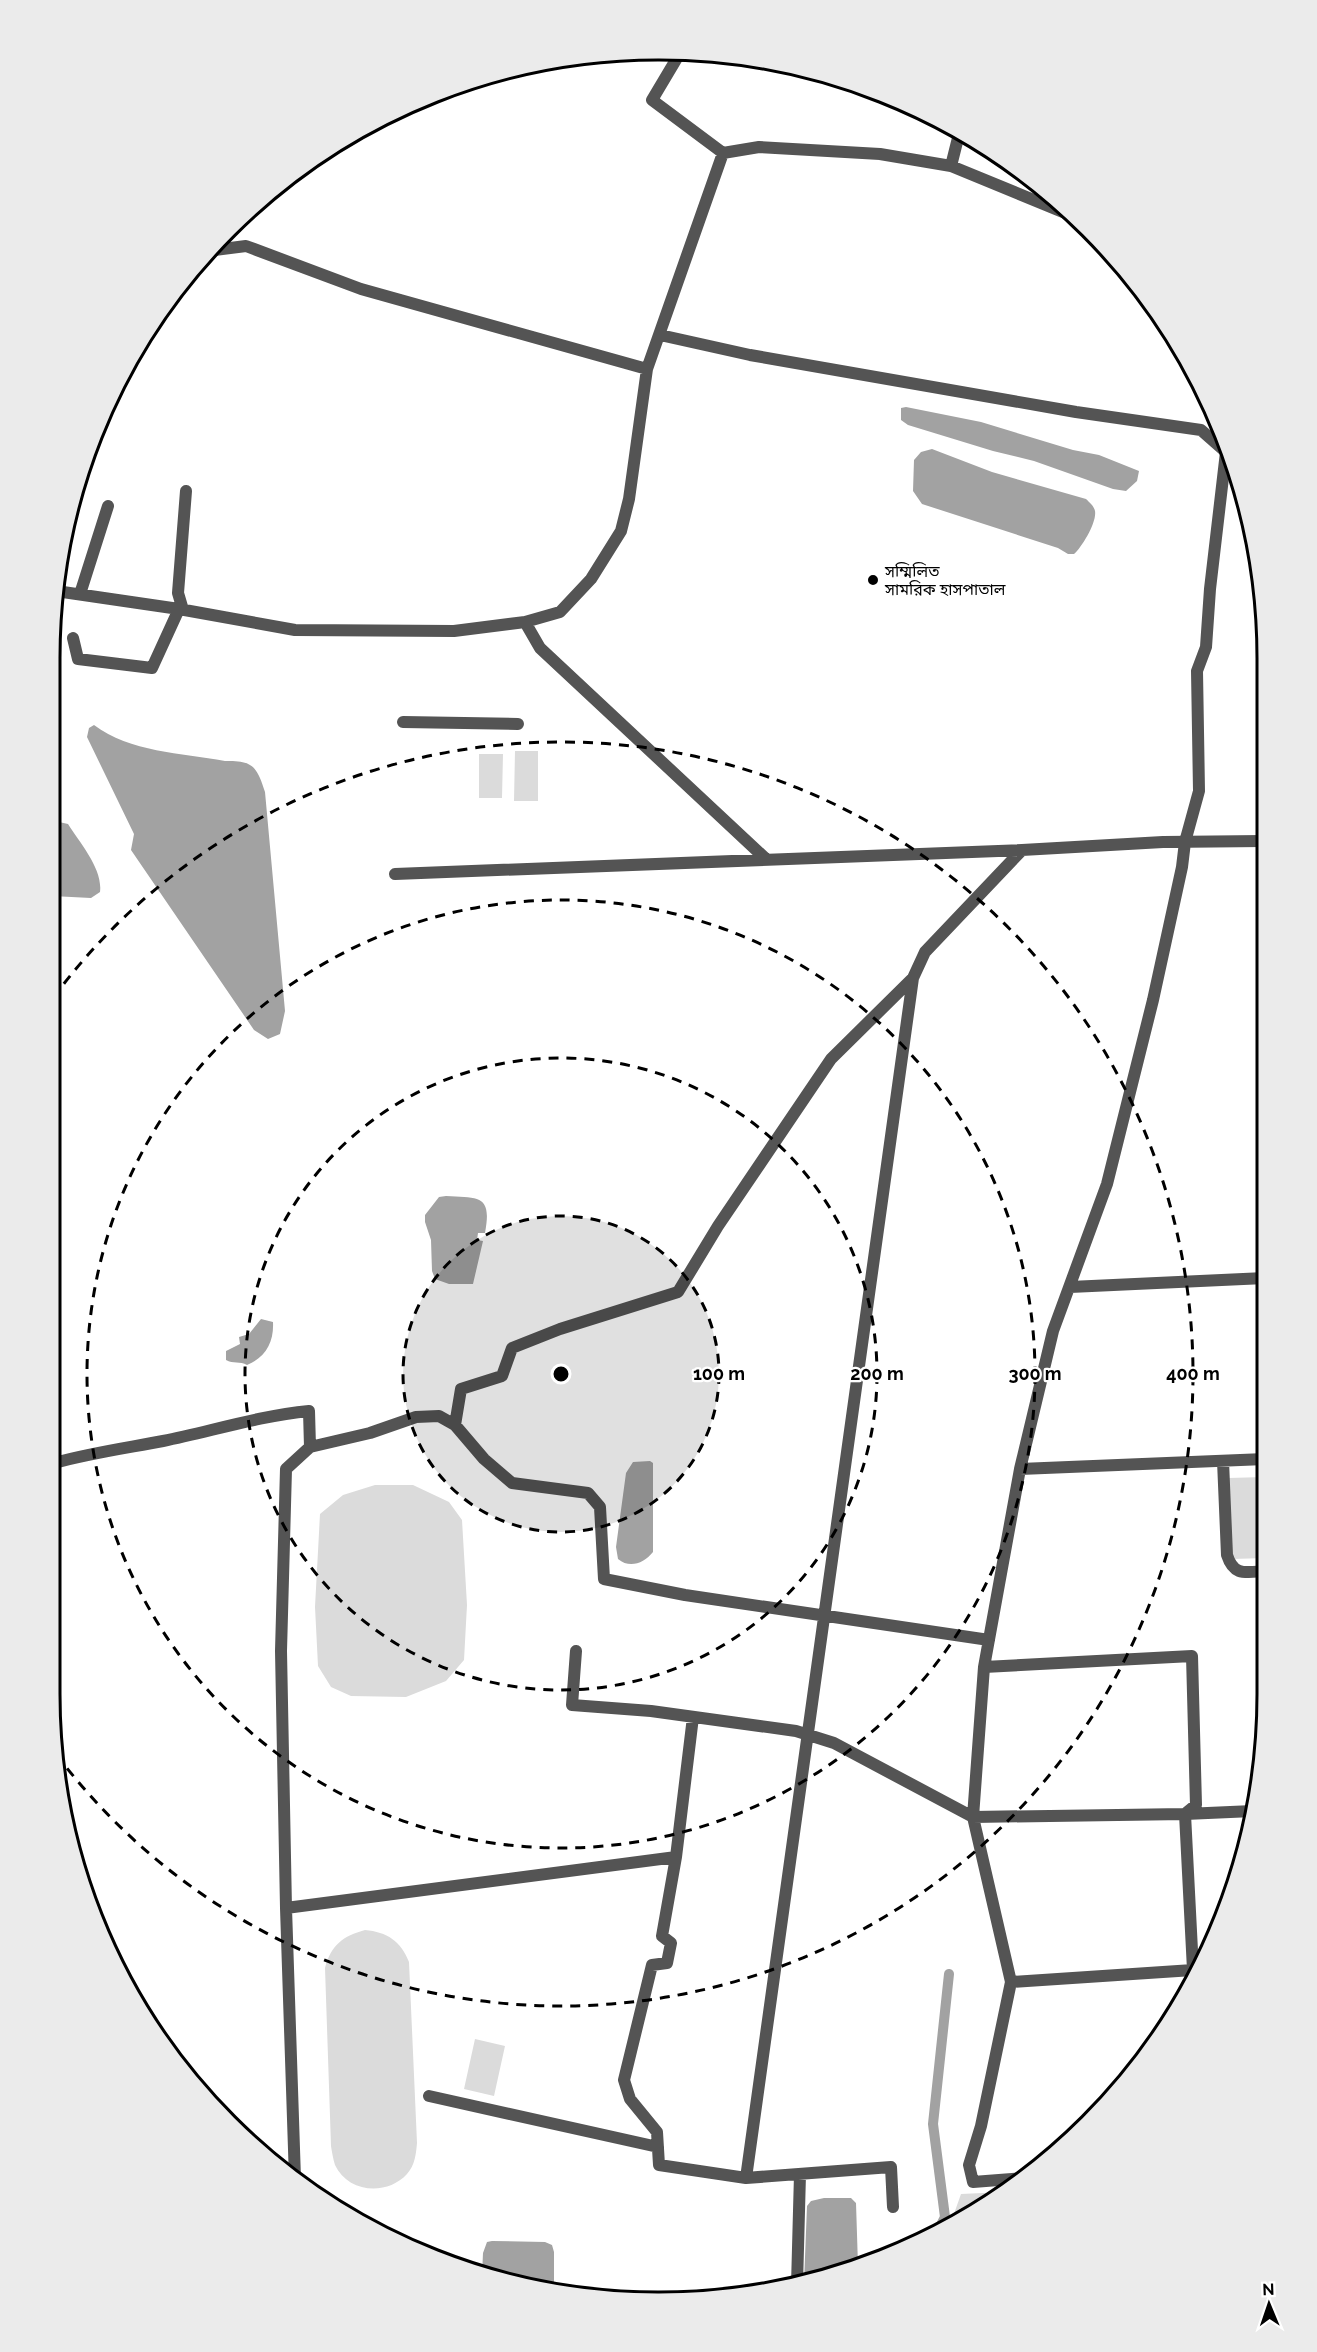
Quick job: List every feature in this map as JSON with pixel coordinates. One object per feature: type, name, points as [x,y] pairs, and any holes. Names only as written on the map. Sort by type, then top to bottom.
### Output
[{"type":"street","points":[[676,60],[652,100],[723,153],[759,147],[880,154],[951,166],[1051,207]]},
{"type":"street","points":[[951,166],[958,140]]},
{"type":"street","points":[[64,592],[294,630],[454,631],[525,622],[560,612],[591,579],[621,531],[629,499],[647,369],[723,153]]},
{"type":"street","points":[[222,249],[246,246],[361,290],[647,369]]},
{"type":"street","points":[[660,335],[750,355],[1076,412],[1201,430],[1216,441]]},
{"type":"street","points":[[1007,2179],[973,2182],[969,2165],[981,2126],[1011,1982],[973,1817],[984,1667],[1020,1469],[1053,1331],[1107,1184],[1153,1000],[1182,867],[1185,842],[1199,791],[1197,671],[1206,647],[1224,464]]},
{"type":"street","points":[[73,639],[78,660],[152,668],[181,610],[178,576],[186,491]]},
{"type":"street","points":[[80,594],[108,506]]},
{"type":"street","points":[[525,622],[540,648],[767,860]]},
{"type":"street","points":[[404,722],[518,724]]},
{"type":"street","points":[[395,874],[1185,842],[1257,842]]},
{"type":"street","points":[[746,2178],[913,978],[925,952],[1022,850]]},
{"type":"street","points":[[455,1425],[461,1389],[502,1376],[512,1348],[560,1329],[678,1292],[718,1226],[831,1059],[913,978]]},
{"type":"street","points":[[1070,1287],[1257,1278]]},
{"type":"street","points":[[60,1461],[77,1456],[165,1441],[273,1416],[309,1411],[310,1447]]},
{"type":"street","points":[[295,2168],[281,1651],[286,1469],[310,1447],[370,1433],[416,1417],[439,1416],[455,1425],[484,1459],[512,1483],[588,1493],[600,1507],[604,1579],[685,1595],[989,1640]]},
{"type":"street","points":[[1020,1469],[1257,1459]]},
{"type":"street","points":[[1223,1461],[1227,1555],[1231,1566],[1239,1572],[1257,1571]]},
{"type":"street","points":[[576,1651],[572,1705],[693,1717],[796,1731],[834,1743],[973,1817],[1245,1811]]},
{"type":"street","points":[[984,1667],[1192,1656],[1196,1805],[1185,1814]]},
{"type":"street","points":[[693,1717],[676,1857],[662,1936],[671,1943],[667,1963],[652,1965],[624,2080],[630,2099],[657,2132],[659,2165],[746,2178],[891,2167],[893,2207]]},
{"type":"street","points":[[1185,1814],[1194,1959]]},
{"type":"street","points":[[286,1908],[676,1857]]},
{"type":"street","points":[[1011,1982],[1189,1970]]},
{"type":"street","points":[[429,2096],[658,2147]]},
{"type":"street","points":[[797,2275],[800,2174]]},
{"type":"shaded area","points":[[906,407],[981,422],[1073,450],[1099,455],[1139,471],[1137,481],[1126,491],[1113,489],[1034,461],[908,425],[901,420],[901,408]]},
{"type":"shaded area","points":[[932,449],[992,472],[1086,499],[1093,506],[1095,516],[1081,546],[1074,554],[1068,554],[1058,548],[922,504],[913,491],[914,460],[921,452]]},
{"type":"shaded area","points":[[94,725],[123,741],[140,746],[242,762],[256,771],[265,792],[285,1011],[280,1034],[268,1039],[254,1030],[131,850],[134,834],[87,737],[89,728]]},
{"type":"shaded area","points":[[515,751],[538,751],[538,801],[514,801]]},
{"type":"shaded area","points":[[479,754],[503,754],[502,798],[479,798]]},
{"type":"shaded area","points":[[60,822],[68,824],[98,874],[100,892],[91,898],[60,896]]},
{"type":"shaded area","points":[[439,1197],[467,1197],[481,1201],[487,1211],[485,1233],[478,1233],[477,1240],[483,1241],[473,1284],[449,1284],[435,1279],[432,1271],[431,1240],[425,1215]]},
{"type":"shaded area","points":[[261,1319],[273,1322],[272,1336],[264,1353],[247,1365],[226,1360],[226,1351],[240,1344],[239,1337],[249,1334]]},
{"type":"shaded area","points":[[650,1461],[653,1463],[653,1552],[641,1562],[627,1564],[618,1559],[616,1547],[626,1473],[633,1462]]},
{"type":"shaded area","points":[[1257,1477],[1257,1558],[1232,1559],[1228,1478]]},
{"type":"shaded area","points":[[375,1485],[413,1485],[449,1502],[462,1520],[467,1605],[464,1660],[446,1681],[406,1697],[351,1696],[331,1687],[318,1666],[315,1607],[320,1514],[343,1495]]},
{"type":"shaded area","points":[[365,1930],[386,1935],[392,1939],[402,1948],[409,1962],[416,2151],[407,2174],[389,2186],[379,2188],[358,2186],[341,2174],[335,2165],[331,2146],[325,1968],[334,1947],[350,1935]]},
{"type":"shaded area","points":[[475,2039],[505,2046],[494,2096],[464,2089]]},
{"type":"shaded area","points":[[988,2193],[954,2214],[961,2194]]},
{"type":"shaded area","points":[[824,2198],[851,2198],[856,2203],[858,2257],[804,2274],[807,2206],[811,2201]]},
{"type":"shaded area","points":[[487,2242],[545,2242],[552,2245],[554,2282],[482,2265],[483,2253]]},
{"type":"waterway","points":[[944,2219],[933,2124],[949,1974]]},
{"type":"place","name":"সম্মিলিত সামরিক হাসপাতাল","points":[[873,580]]}]
